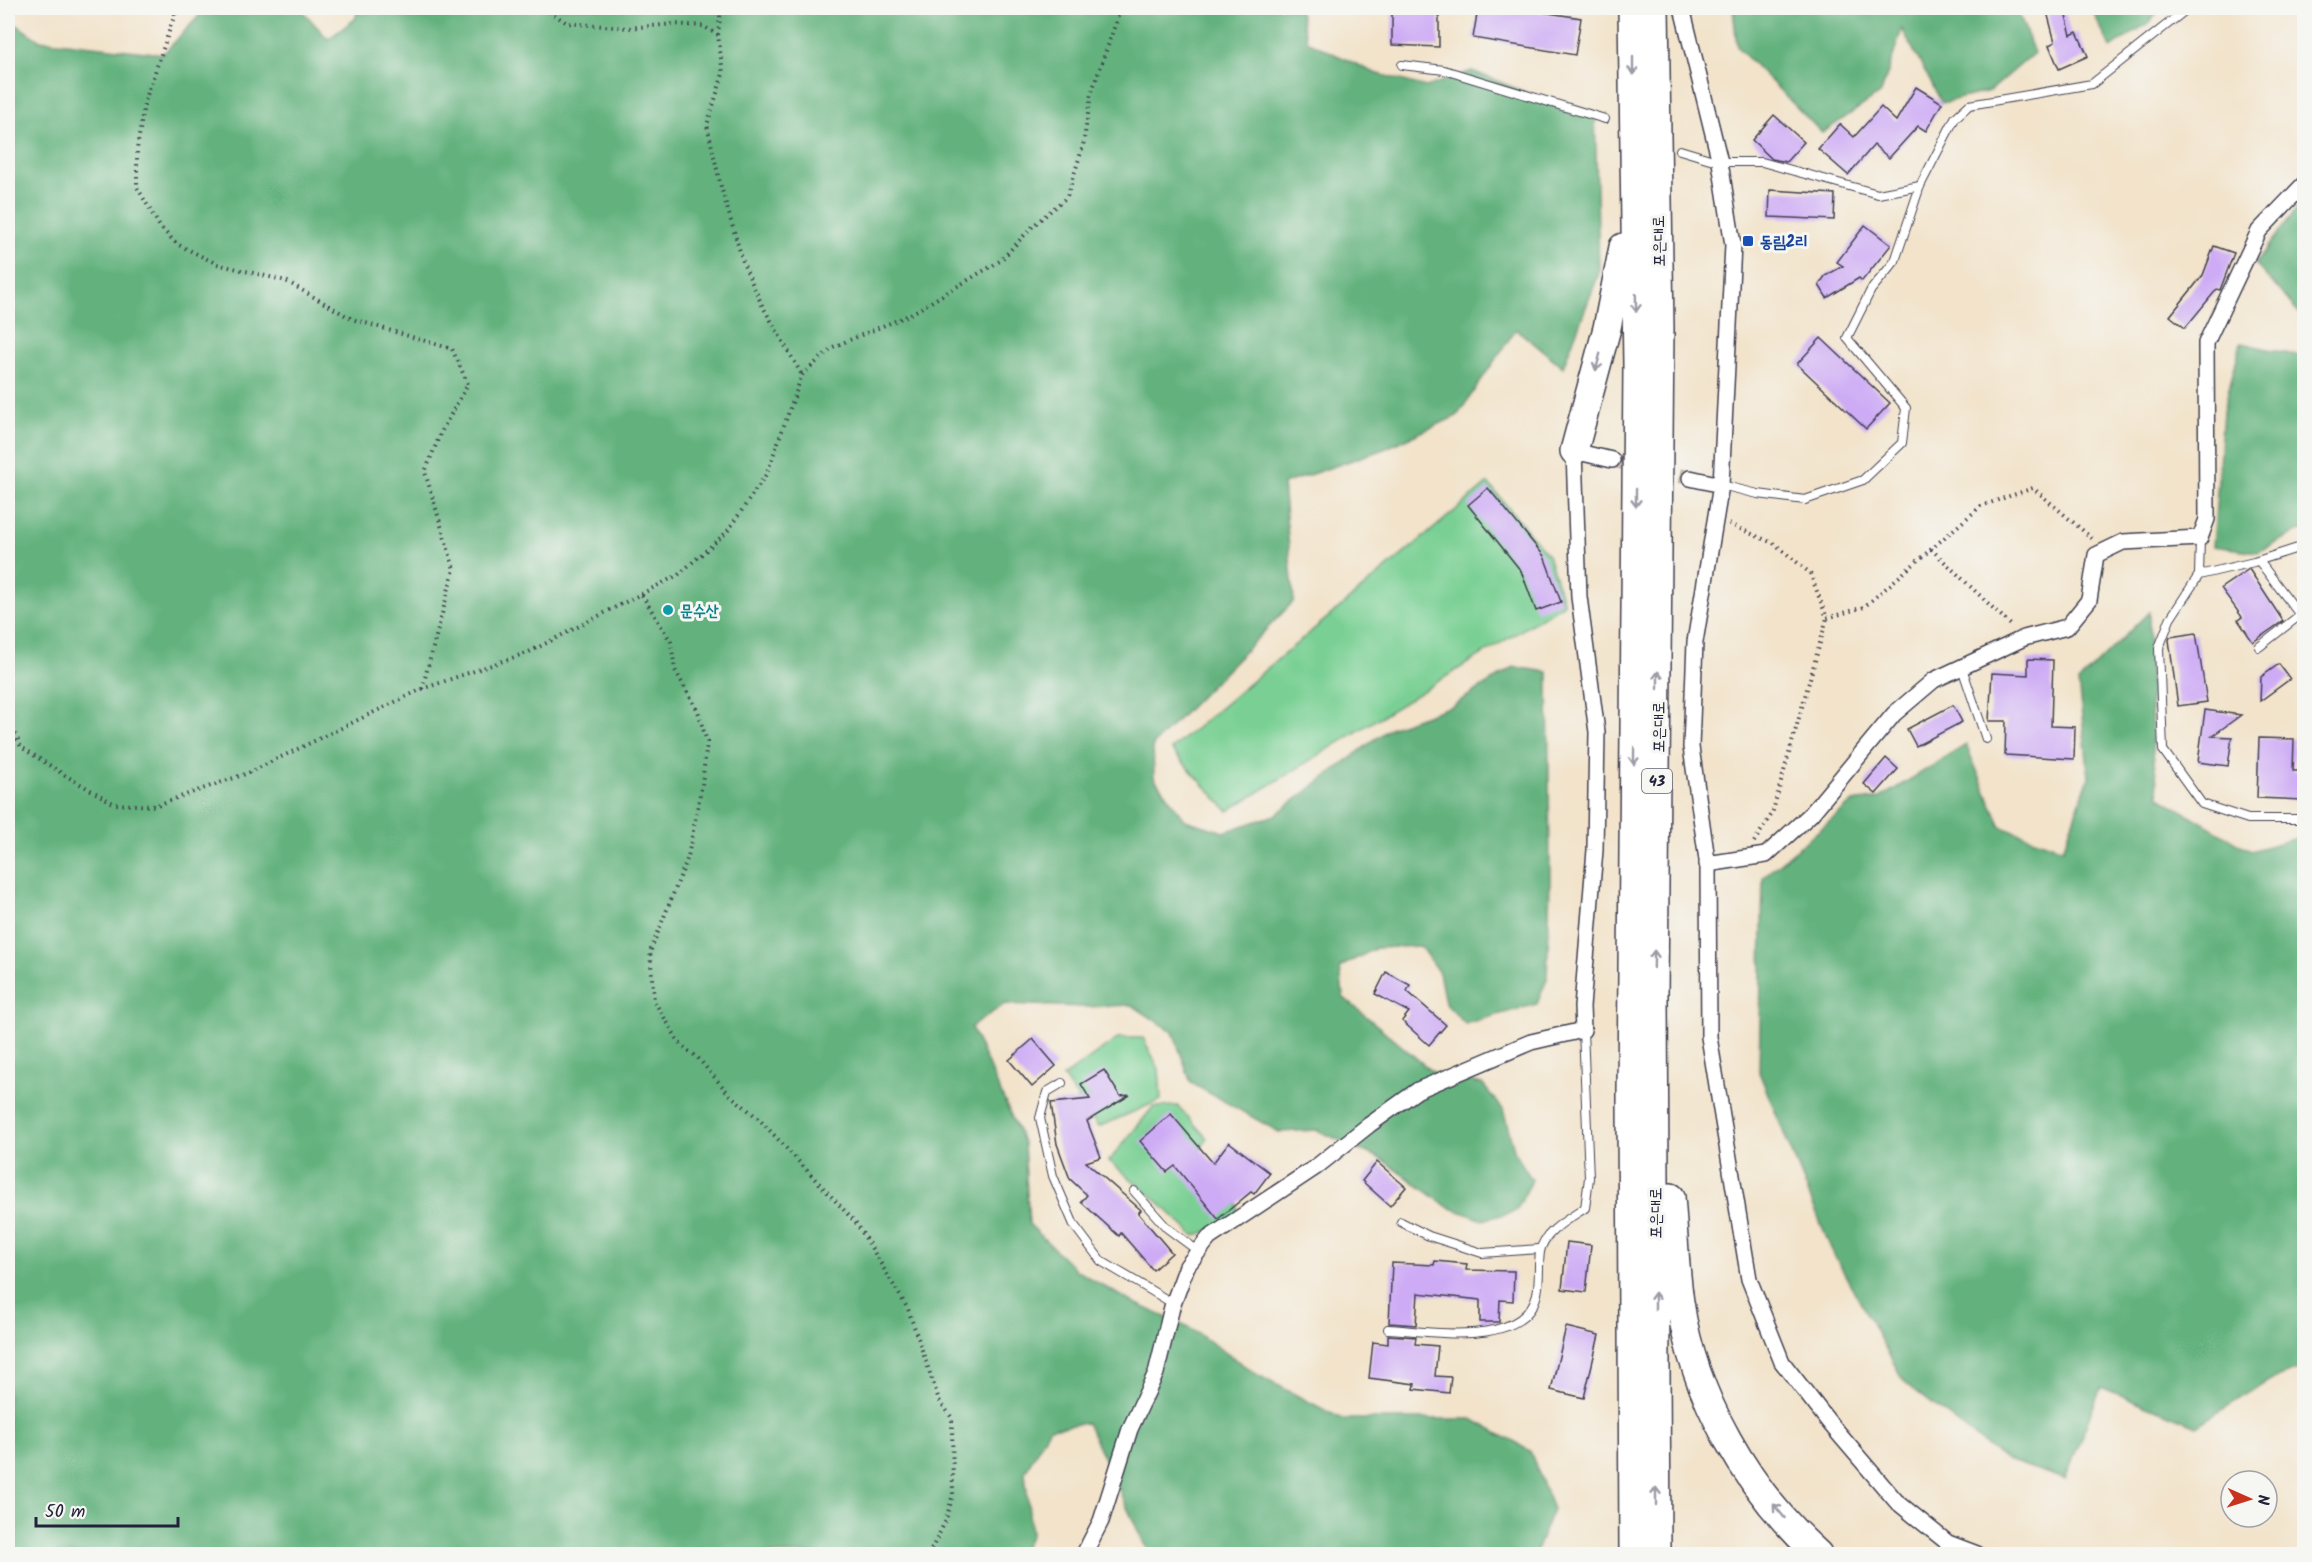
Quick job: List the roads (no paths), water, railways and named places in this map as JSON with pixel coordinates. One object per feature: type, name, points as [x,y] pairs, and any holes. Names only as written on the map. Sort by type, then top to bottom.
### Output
[{"type":"highway","name":"포은대로","points":[[1632,8],[1636,390],[1631,1094],[1633,1554]]},
{"type":"highway","name":"포은대로","points":[[1655,8],[1660,339],[1654,996],[1657,1554]]},
{"type":"highway","points":[[1574,451],[1607,328],[1623,252],[1633,160]]},
{"type":"highway","points":[[1654,996],[1680,1304],[1696,1368],[1720,1426],[1752,1477],[1803,1541],[1818,1554]]},
{"type":"highway","points":[[1617,1554],[1632,1297]]},
{"type":"street","points":[[1682,8],[1720,162],[1733,245],[1721,485],[1695,642],[1691,747],[1707,864],[1709,1037],[1749,1279],[1782,1362],[1832,1426],[1896,1501],[1948,1543],[1977,1554]]},
{"type":"street","points":[[1707,864],[1766,855],[1811,813],[1894,714],[1934,680],[2024,638],[2067,627],[2090,600],[2096,555],[2123,542],[2200,538],[2207,519],[2206,343],[2259,231],[2304,184]]},
{"type":"street","points":[[1084,1554],[1101,1521],[1130,1429],[1156,1373],[1173,1304],[1187,1266],[1209,1238],[1316,1167],[1418,1090],[1531,1042],[1583,1030],[1582,1007],[1595,850],[1598,732],[1579,597],[1574,451],[1612,460]]},
{"type":"street","points":[[1690,478],[1721,485]]},
{"type":"lane","points":[[1721,485],[1758,494],[1805,500],[1863,480],[1902,443],[1906,408],[1847,338],[1871,290],[1896,261],[1920,186],[1955,118],[1969,105],[2092,84],[2188,8]]},
{"type":"lane","points":[[1402,65],[1444,70],[1605,119]]},
{"type":"lane","points":[[1680,150],[1720,162],[1762,162],[1878,194],[1920,186]]},
{"type":"lane","points":[[2200,538],[2199,575],[2170,619],[2159,648],[2163,750],[2202,804],[2248,819],[2304,819]]},
{"type":"lane","points":[[2199,575],[2259,561],[2304,546]]},
{"type":"lane","points":[[2259,561],[2300,615],[2259,647]]},
{"type":"lane","points":[[1962,668],[1986,739]]},
{"type":"lane","points":[[1388,1329],[1456,1335],[1497,1329],[1523,1319],[1537,1295],[1540,1249],[1558,1226],[1585,1208],[1589,1178],[1583,1030]]},
{"type":"lane","points":[[1062,1083],[1047,1092],[1040,1118],[1053,1176],[1074,1225],[1101,1261],[1173,1304]]},
{"type":"lane","points":[[1134,1191],[1167,1228],[1198,1251]]},
{"type":"lane","points":[[1401,1222],[1429,1236],[1482,1252],[1540,1249]]},
{"type":"tunnel","points":[[1612,460],[1690,478]]},
{"type":"place","name":"동림2리","points":[[1748,241]]},
{"type":"place","name":"문수산","points":[[668,610]]}]
